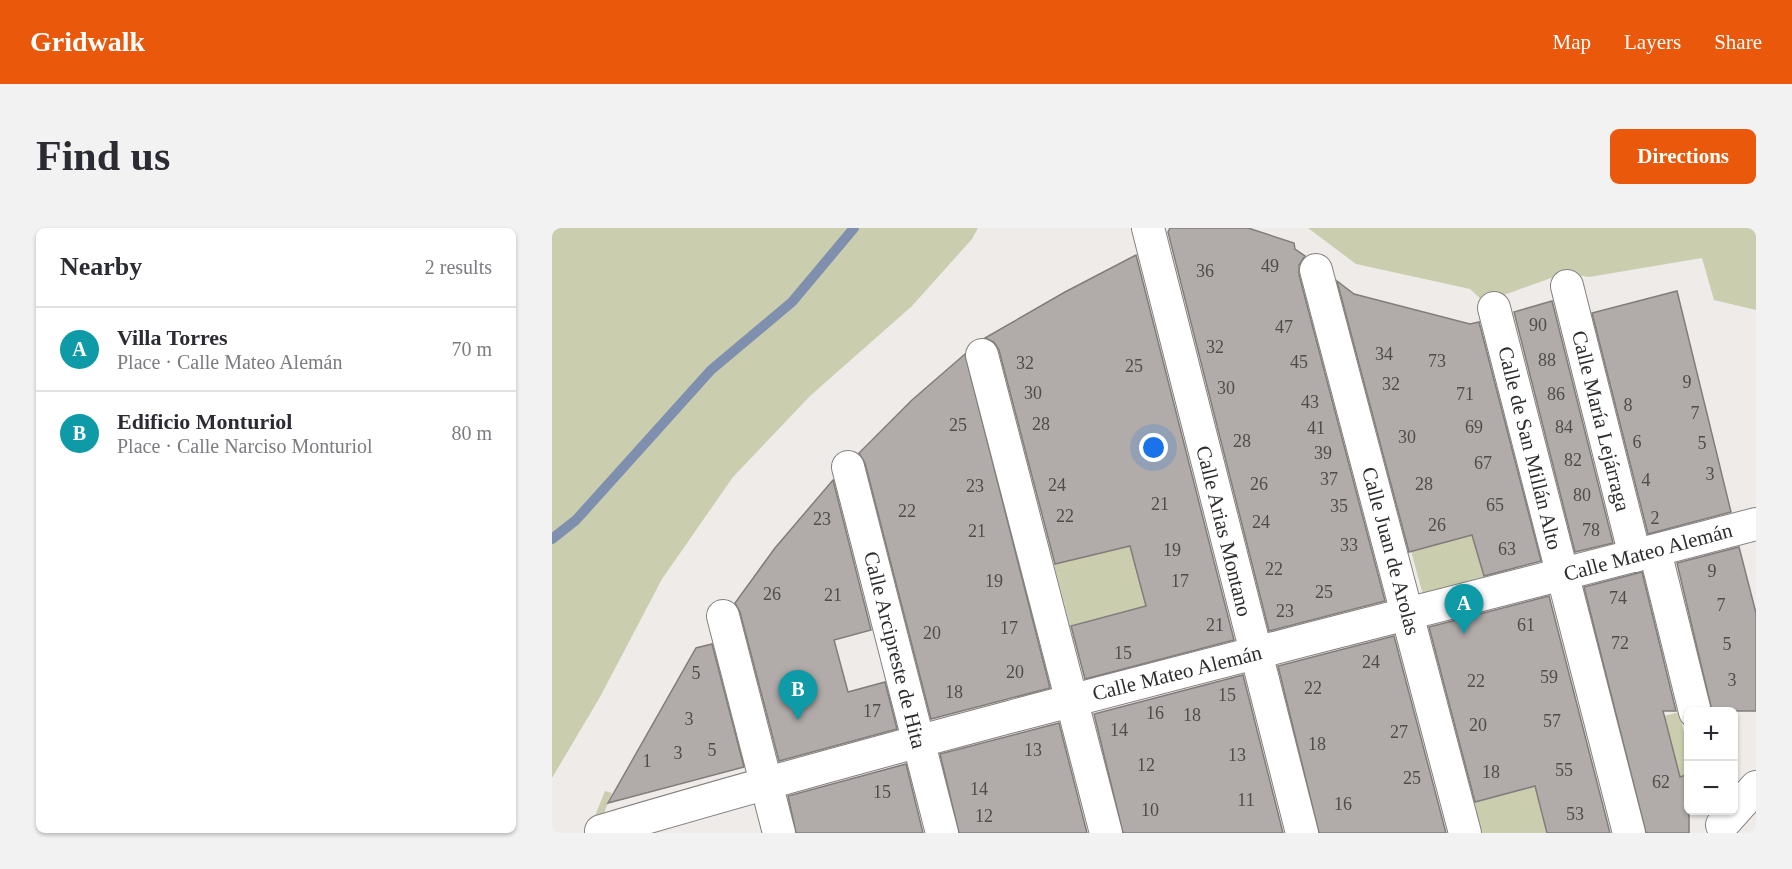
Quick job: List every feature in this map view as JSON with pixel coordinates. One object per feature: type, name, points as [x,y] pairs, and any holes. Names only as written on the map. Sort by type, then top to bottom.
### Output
[{"type":"street","name":"Calle Arias Montano","points":[[1148,228],[1302,833]]},
{"type":"street","name":"Calle Juan de Arolas","points":[[1316,270],[1465,833]]},
{"type":"street","name":"Calle María Lejárraga","points":[[1567,286],[1645,553],[1694,707]]},
{"type":"street","name":"Calle de San Millán Alto","points":[[1494,308],[1629,833]]},
{"type":"street","points":[[982,355],[1106,833]]},
{"type":"street","name":"Calle Arcipreste de Hita","points":[[848,467],[942,833]]},
{"type":"street","name":"Calle Mateo Alemán","points":[[602,832],[766,782],[1072,700],[1756,526]]},
{"type":"street","points":[[723,616],[779,833]]},
{"type":"street","points":[[1724,823],[1756,786]]},
{"type":"green space","points":[[552,228],[978,228],[972,239],[912,306],[810,396],[733,477],[662,579],[600,697],[552,778]]},
{"type":"green space","points":[[1308,228],[1756,228],[1756,310],[1714,300],[1702,258],[1589,277],[1565,273],[1484,302],[1470,289],[1356,264]]},
{"type":"green space","points":[[1472,534],[1484,579],[1423,595],[1411,551]]},
{"type":"green space","points":[[1130,545],[1146,606],[1070,626],[1054,565]]},
{"type":"green space","points":[[1679,712],[1684,733],[1684,776],[1680,777],[1675,759],[1629,770],[1619,728]]},
{"type":"green space","points":[[1532,776],[1547,833],[1481,833],[1473,803],[1518,791]]},
{"type":"green space","points":[[605,791],[612,793],[596,833],[588,833]]},
{"type":"building","points":[[1170,228],[1248,228],[1294,243],[1295,249],[1305,256],[1299,265],[1299,275],[1385,601],[1269,631],[1168,232]]},
{"type":"building","points":[[1136,255],[1234,640],[1085,679],[1071,626],[1146,606],[1130,546],[1055,564],[999,350],[994,342],[985,338]]},
{"type":"building","points":[[1337,281],[1354,294],[1470,324],[1479,322],[1541,561],[1484,576],[1472,535],[1409,552]]},
{"type":"building","points":[[1677,291],[1731,512],[1648,534],[1592,313]]},
{"type":"building","points":[[1552,301],[1613,543],[1575,552],[1514,312]]},
{"type":"building","points":[[965,354],[1050,688],[931,719],[865,463],[859,453],[912,400]]},
{"type":"building","points":[[833,480],[871,630],[834,640],[848,692],[885,682],[897,729],[779,761],[740,612],[735,603],[775,548]]},
{"type":"building","points":[[1739,547],[1756,613],[1756,711],[1738,711],[1738,707],[1711,707],[1677,563]]},
{"type":"building","points":[[1642,572],[1676,711],[1663,711],[1680,777],[1684,776],[1684,815],[1689,815],[1689,833],[1646,833],[1584,587]]},
{"type":"building","points":[[1549,596],[1610,833],[1547,833],[1535,786],[1475,802],[1429,627]]},
{"type":"building","points":[[1394,636],[1446,833],[1319,833],[1278,666]]},
{"type":"building","points":[[712,644],[744,767],[608,803],[696,648]]},
{"type":"building","points":[[1243,675],[1283,833],[1123,833],[1094,714]]},
{"type":"building","points":[[1059,723],[1087,833],[959,833],[940,754]]},
{"type":"building","points":[[906,764],[923,833],[796,833],[788,796]]},
{"type":"waterway","points":[[552,539],[576,520],[711,370],[792,302],[854,228]]},
{"type":"place","name":"Villa Torres","points":[[1464,634]]},
{"type":"place","name":"Edificio Monturiol","points":[[798,720]]}]
